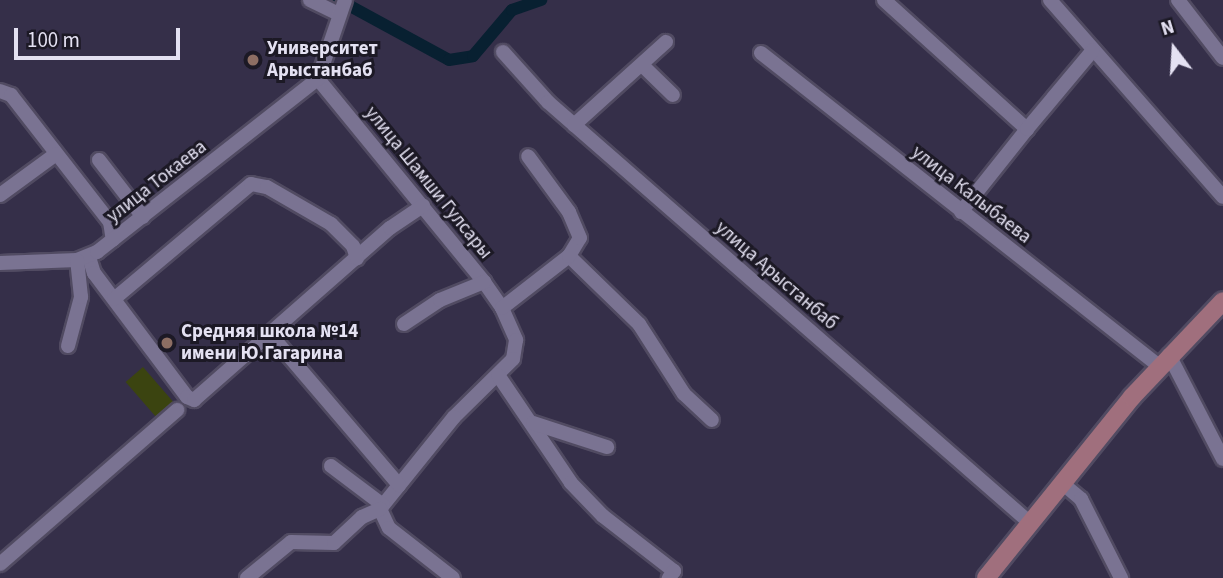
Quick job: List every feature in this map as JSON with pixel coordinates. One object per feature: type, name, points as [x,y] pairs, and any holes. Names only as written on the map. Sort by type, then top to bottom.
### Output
[{"type":"main road","points":[[986,578],[1164,360],[1223,301]]},
{"type":"street","points":[[310,0],[340,8],[318,79]]},
{"type":"street","points":[[884,0],[1027,129]]},
{"type":"street","points":[[1050,0],[1223,197]]},
{"type":"street","points":[[1178,0],[1223,58]]},
{"type":"street","points":[[574,125],[666,42]]},
{"type":"street","points":[[961,212],[1093,50]]},
{"type":"street","name":"улица Арыстанбаб","points":[[503,52],[574,125],[1030,522]]},
{"type":"street","name":"улица Калыбаева","points":[[761,53],[961,212],[1164,360]]},
{"type":"street","points":[[642,65],[673,95]]},
{"type":"street","name":"улица Шамши Гулсары","points":[[247,578],[290,542],[334,543],[362,517],[382,507],[454,417],[498,375],[516,350],[502,307],[484,282],[419,209],[318,79]]},
{"type":"street","name":"улица Токаева","points":[[83,258],[113,240],[138,211],[318,79]]},
{"type":"street","points":[[0,90],[11,95],[110,222],[113,240]]},
{"type":"street","points":[[0,195],[56,154]]},
{"type":"street","points":[[502,307],[569,256],[580,238],[576,223],[528,156]]},
{"type":"street","points":[[99,159],[138,211]]},
{"type":"street","points":[[114,299],[247,185],[267,187],[344,235],[377,240]]},
{"type":"street","points":[[83,258],[191,399],[377,240],[419,209]]},
{"type":"street","points":[[344,235],[356,258]]},
{"type":"street","points":[[569,256],[639,324],[684,394],[712,419]]},
{"type":"street","points":[[0,262],[83,258]]},
{"type":"street","points":[[68,346],[81,288],[83,258]]},
{"type":"street","points":[[404,324],[440,300],[484,282]]},
{"type":"street","points":[[270,334],[399,485]]},
{"type":"street","points":[[1164,360],[1223,459]]},
{"type":"street","points":[[498,375],[533,423],[551,456],[590,504],[672,575]]},
{"type":"street","points":[[0,564],[177,410]]},
{"type":"street","points":[[533,423],[607,447]]},
{"type":"street","points":[[331,466],[382,507],[389,528],[453,578]]},
{"type":"street","points":[[1062,483],[1082,499],[1121,578]]},
{"type":"green space","points":[[143,367],[173,402],[156,417],[126,382]]},
{"type":"waterway","points":[[339,0],[449,60],[473,56],[512,10],[541,0]]},
{"type":"place","name":"Университет Арыстанбаб","points":[[253,60]]},
{"type":"place","name":"Средняя школа №14 имени Ю.Гагарина","points":[[167,343]]}]
